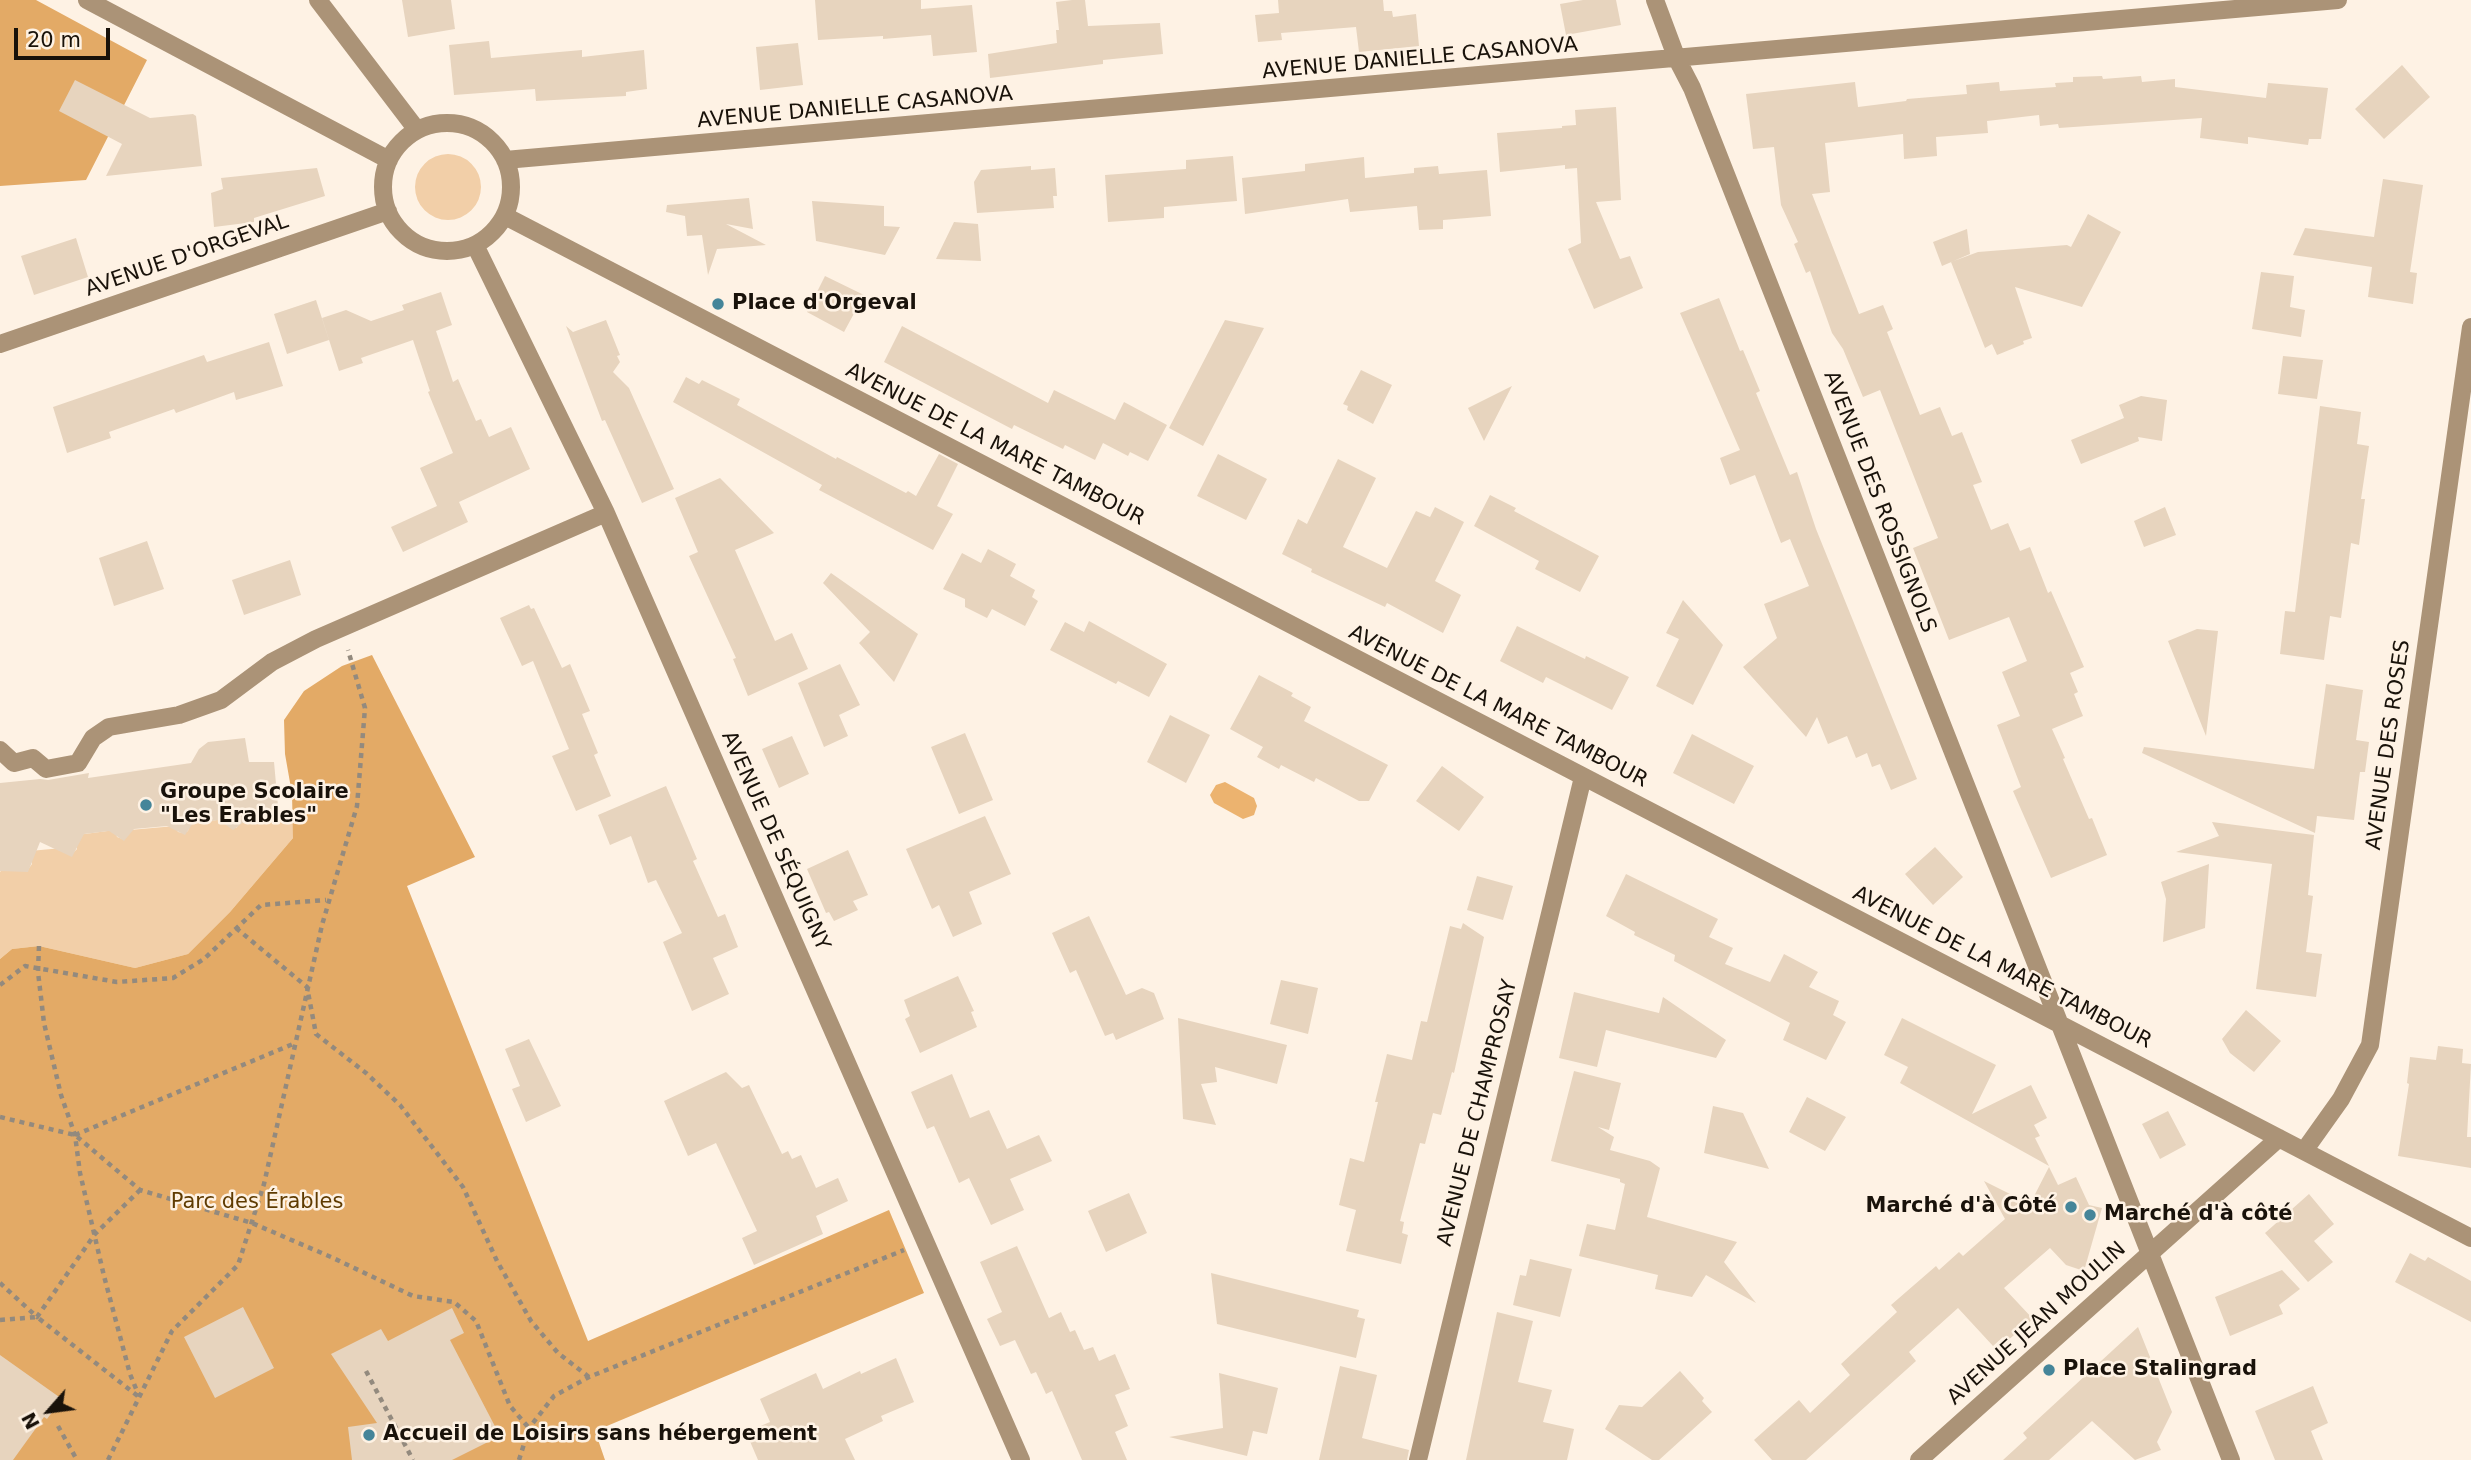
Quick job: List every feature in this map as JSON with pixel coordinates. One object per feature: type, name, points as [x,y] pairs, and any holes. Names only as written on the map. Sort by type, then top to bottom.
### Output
[{"type":"street","points":[[87,0],[389,160]]},
{"type":"street","points":[[318,0],[417,130]]},
{"type":"street","name":"AVENUE DES ROSSIGNOLS","points":[[1655,0],[1677,59],[1692,88],[2231,1460]]},
{"type":"street","name":"AVENUE DANIELLE CASANOVA","points":[[505,160],[2338,0]]},
{"type":"street","points":[[449,123],[464,125],[493,142],[505,160],[510,174],[511,195],[505,216],[492,232],[475,245],[456,250],[435,250],[415,242],[399,229],[388,211],[384,177],[389,160],[400,143],[417,130],[449,123]]},
{"type":"street","name":"AVENUE D'ORGEVAL","points":[[0,344],[388,211]]},
{"type":"street","name":"AVENUE DE LA MARE TAMBOUR","points":[[505,216],[2471,1238]]},
{"type":"street","name":"AVENUE DE SÉQUIGNY","points":[[475,245],[606,513],[1021,1460]]},
{"type":"street","name":"AVENUE DES ROSES","points":[[2304,1151],[2341,1100],[2370,1045],[2471,327]]},
{"type":"street","points":[[0,750],[14,763],[33,758],[46,769],[78,763],[93,738],[109,727],[179,715],[221,700],[272,663],[316,639],[606,513]]},
{"type":"street","name":"AVENUE DE CHAMPROSAY","points":[[1418,1460],[1583,776]]},
{"type":"street","name":"AVENUE JEAN MOULIN","points":[[1919,1460],[2279,1138]]},
{"type":"path","points":[[108,1460],[172,1331],[238,1265],[264,1184],[321,925],[357,806],[365,708],[348,649],[316,639]]},
{"type":"path","points":[[0,985],[25,967],[117,982],[173,978],[204,959],[261,905],[326,900]]},
{"type":"path","points":[[236,928],[307,987],[316,1034],[366,1073],[400,1105],[464,1187],[497,1261],[531,1321],[558,1353],[589,1377]]},
{"type":"path","points":[[39,946],[38,969],[44,1023],[61,1095],[75,1135],[80,1173],[104,1276],[130,1374],[139,1397]]},
{"type":"path","points":[[75,1135],[294,1044]]},
{"type":"path","points":[[0,1116],[75,1135],[140,1190],[251,1223],[413,1296],[454,1301],[476,1321],[510,1406],[529,1428]]},
{"type":"path","points":[[0,1321],[37,1317],[95,1234],[140,1190]]},
{"type":"path","points":[[519,1460],[529,1428],[554,1396],[589,1377],[925,1241]]},
{"type":"path","points":[[0,1283],[37,1317],[139,1397]]},
{"type":"path","points":[[366,1371],[414,1460]]},
{"type":"path","points":[[58,1426],[76,1460]]},
{"type":"shaded area","points":[[448,154],[461,156],[471,164],[479,174],[479,200],[471,210],[461,218],[448,220],[435,218],[425,210],[417,200],[415,187],[417,174],[425,164],[435,156]]},
{"type":"shaded area","points":[[1225,782],[1254,798],[1257,806],[1254,815],[1243,819],[1214,803],[1210,795],[1216,785]]},
{"type":"shaded area","points":[[293,817],[293,838],[230,912],[188,954],[135,968],[39,946],[12,949],[0,959],[0,872],[8,863],[27,871],[32,864],[30,851],[62,848],[72,854],[77,849],[77,835],[115,830],[117,837],[123,839],[130,830],[175,826],[178,832],[183,833],[188,831],[190,823],[226,819],[236,828],[241,822]]},
{"type":"green space","points":[[0,0],[36,0],[147,60],[86,180],[0,186]]},
{"type":"green space","name":"Parc des Érables","points":[[372,655],[475,857],[407,886],[588,1341],[889,1210],[924,1293],[595,1431],[605,1460],[12,1460],[0,1451],[0,959],[12,949],[39,946],[135,968],[188,954],[230,912],[293,838],[292,794],[285,754],[284,720],[304,691],[342,666]]},
{"type":"building","points":[[402,0],[451,0],[455,29],[408,37]]},
{"type":"building","points":[[815,0],[921,0],[921,9],[972,5],[977,52],[933,56],[931,35],[818,40]]},
{"type":"building","points":[[1085,0],[1088,26],[1160,23],[1163,54],[1103,60],[1103,64],[990,78],[988,54],[1057,43],[1056,30],[1059,30],[1056,2]]},
{"type":"building","points":[[1278,0],[1383,0],[1384,11],[1392,11],[1393,17],[1416,14],[1419,46],[1359,52],[1356,27],[1281,33],[1282,40],[1258,42],[1255,15],[1279,13]]},
{"type":"building","points":[[1583,0],[1616,0],[1621,25],[1566,35],[1560,4]]},
{"type":"building","points":[[489,41],[491,58],[582,50],[582,57],[644,50],[647,89],[626,92],[626,96],[536,101],[535,89],[454,95],[449,45]]},
{"type":"building","points":[[798,43],[803,85],[760,90],[756,47]]},
{"type":"building","points":[[2402,65],[2430,97],[2384,139],[2355,109]]},
{"type":"building","points":[[2102,76],[2103,79],[2141,76],[2142,82],[2175,79],[2175,87],[2266,98],[2268,83],[2328,88],[2321,139],[2309,139],[2308,145],[2248,137],[2248,144],[2200,138],[2202,118],[2059,128],[2058,124],[2040,126],[2039,115],[1987,121],[1988,133],[1936,137],[1937,156],[1904,159],[1903,134],[1825,143],[1830,192],[1812,194],[1859,314],[1883,305],[1893,329],[1887,332],[1920,415],[1940,407],[1952,436],[1962,432],[1982,482],[1973,485],[1991,530],[2008,523],[2020,551],[2030,547],[2048,593],[2051,591],[2084,667],[2070,673],[2078,692],[2074,694],[2083,716],[2052,729],[2107,855],[2051,878],[2013,791],[2021,787],[1997,725],[2020,716],[2002,672],[2027,661],[2009,617],[1949,640],[1913,548],[1938,538],[1880,390],[1863,397],[1843,349],[1832,333],[1810,271],[1806,273],[1794,244],[1798,242],[1781,205],[1774,147],[1753,149],[1746,94],[1855,82],[1858,107],[1907,99],[1967,94],[1966,85],[1999,82],[2000,91],[2056,87],[2055,83],[2073,82],[2073,77]]},
{"type":"building","points":[[75,80],[150,118],[193,114],[196,116],[202,166],[106,176],[122,144],[59,111]]},
{"type":"building","points":[[1616,107],[1621,200],[1596,202],[1620,259],[1630,256],[1643,288],[1594,309],[1568,249],[1581,243],[1577,168],[1565,169],[1565,165],[1500,172],[1497,133],[1576,125],[1575,110]]},
{"type":"building","points":[[1233,156],[1237,201],[1164,207],[1164,218],[1108,222],[1105,175],[1186,169],[1186,160]]},
{"type":"building","points":[[1364,157],[1365,178],[1414,173],[1414,168],[1438,166],[1439,174],[1487,170],[1491,216],[1443,220],[1443,229],[1419,230],[1417,206],[1350,212],[1348,199],[1245,214],[1242,178],[1305,171],[1305,164]]},
{"type":"building","points":[[1031,166],[1031,170],[1055,168],[1057,196],[1053,196],[1054,208],[977,213],[974,182],[981,170]]},
{"type":"building","points":[[317,168],[325,196],[254,218],[254,222],[214,227],[211,193],[223,189],[221,178]]},
{"type":"building","points":[[2383,179],[2423,185],[2410,272],[2417,273],[2413,304],[2368,297],[2372,267],[2293,255],[2305,228],[2374,237]]},
{"type":"building","points":[[749,198],[753,229],[726,224],[766,245],[717,249],[708,275],[702,235],[687,236],[685,216],[666,212],[667,205]]},
{"type":"building","points":[[812,201],[884,206],[884,226],[900,227],[885,255],[816,241]]},
{"type":"building","points":[[2088,214],[2121,232],[2082,307],[2015,287],[2032,338],[1997,355],[1992,344],[1985,348],[1951,262],[1978,252],[2067,245],[2071,247]]},
{"type":"building","points":[[954,222],[978,224],[981,261],[936,259]]},
{"type":"building","points":[[1967,229],[1970,254],[1942,266],[1933,242]]},
{"type":"building","points":[[76,238],[88,277],[34,295],[21,256]]},
{"type":"building","points":[[2261,272],[2294,276],[2290,307],[2305,310],[2301,337],[2252,329]]},
{"type":"building","points":[[825,276],[864,295],[844,332],[807,312]]},
{"type":"building","points":[[441,292],[452,325],[436,331],[453,382],[458,379],[476,421],[481,419],[489,437],[511,427],[530,469],[459,502],[468,522],[403,552],[391,527],[437,506],[420,468],[453,453],[428,392],[430,391],[413,340],[361,358],[363,363],[339,371],[322,318],[346,310],[371,321],[404,310],[402,305]]},
{"type":"building","points":[[1719,298],[1740,351],[1743,350],[1760,391],[1756,393],[1790,475],[1797,472],[1816,529],[1917,779],[1891,790],[1880,764],[1872,767],[1867,753],[1856,758],[1847,736],[1828,744],[1817,717],[1806,737],[1743,667],[1777,638],[1764,604],[1809,586],[1790,539],[1781,543],[1755,475],[1730,485],[1720,458],[1740,450],[1680,313]]},
{"type":"building","points":[[316,300],[329,340],[287,354],[274,314]]},
{"type":"building","points":[[606,320],[620,355],[617,356],[620,362],[613,372],[629,388],[674,489],[642,503],[605,420],[602,421],[566,326],[573,332]]},
{"type":"building","points":[[1225,320],[1264,328],[1203,446],[1169,428]]},
{"type":"building","points":[[902,326],[1048,403],[1054,390],[1115,420],[1124,402],[1167,425],[1148,461],[1130,452],[1128,456],[1103,443],[1095,460],[1065,445],[1063,449],[1014,425],[1012,429],[884,362]]},
{"type":"building","points":[[269,342],[283,386],[236,400],[234,392],[176,413],[174,409],[109,432],[111,438],[67,453],[53,407],[204,355],[207,362]]},
{"type":"building","points":[[2283,356],[2323,360],[2317,399],[2278,394]]},
{"type":"building","points":[[1361,370],[1392,385],[1373,424],[1347,410],[1348,406],[1343,404]]},
{"type":"building","points":[[686,377],[699,384],[702,380],[740,399],[737,405],[836,459],[837,457],[906,493],[908,491],[916,496],[939,454],[958,464],[937,506],[953,514],[933,550],[819,490],[822,485],[673,402]]},
{"type":"building","points":[[1512,386],[1484,441],[1468,408]]},
{"type":"building","points":[[2141,396],[2167,400],[2162,441],[2138,437],[2139,441],[2081,464],[2071,440],[2124,418],[2119,405]]},
{"type":"building","points":[[2320,406],[2361,412],[2357,444],[2369,446],[2361,499],[2365,499],[2359,545],[2351,543],[2341,618],[2330,616],[2324,660],[2280,654],[2285,611],[2295,612]]},
{"type":"building","points":[[1218,454],[1267,479],[1246,520],[1197,496]]},
{"type":"building","points":[[1338,459],[1376,478],[1343,547],[1387,568],[1416,511],[1430,517],[1435,507],[1464,522],[1435,581],[1461,595],[1443,633],[1387,603],[1385,607],[1311,572],[1312,569],[1282,554],[1298,519],[1307,524]]},
{"type":"building","points":[[720,478],[774,533],[735,550],[775,641],[792,633],[808,669],[748,696],[733,659],[736,658],[689,556],[698,552],[675,498]]},
{"type":"building","points":[[1490,495],[1516,508],[1514,511],[1599,556],[1580,592],[1535,569],[1539,561],[1474,526]]},
{"type":"building","points":[[2165,507],[2176,535],[2144,547],[2134,521]]},
{"type":"building","points":[[147,541],[164,589],[114,606],[99,558]]},
{"type":"building","points":[[988,549],[1016,564],[1010,576],[1035,590],[1032,597],[1038,601],[1025,626],[992,609],[987,618],[965,607],[965,599],[943,589],[962,553],[981,563]]},
{"type":"building","points":[[290,560],[301,595],[244,615],[232,580]]},
{"type":"building","points":[[831,573],[918,634],[894,682],[859,643],[870,632],[823,583]]},
{"type":"building","points":[[1683,600],[1723,645],[1693,705],[1656,686],[1679,639],[1666,633]]},
{"type":"building","points":[[529,605],[531,609],[534,608],[562,668],[570,664],[590,711],[582,714],[598,753],[594,755],[611,796],[576,811],[552,756],[569,749],[533,661],[522,666],[500,618]]},
{"type":"building","points":[[1089,621],[1167,664],[1149,697],[1118,681],[1116,684],[1050,650],[1065,622],[1084,632]]},
{"type":"building","points":[[1517,626],[1629,677],[1612,710],[1546,677],[1543,683],[1500,661]]},
{"type":"building","points":[[2197,629],[2218,631],[2206,736],[2168,641]]},
{"type":"building","points":[[840,664],[860,705],[839,715],[848,736],[824,747],[798,683]]},
{"type":"building","points":[[1259,675],[1293,693],[1291,696],[1311,707],[1304,721],[1388,765],[1369,801],[1359,801],[1316,778],[1314,782],[1281,765],[1279,769],[1257,757],[1263,747],[1230,729]]},
{"type":"building","points":[[2326,684],[2363,690],[2356,740],[2369,742],[2365,772],[2360,772],[2354,820],[2317,816],[2315,833],[2142,753],[2144,747],[2314,769]]},
{"type":"building","points":[[1170,715],[1210,735],[1186,783],[1147,762]]},
{"type":"building","points":[[965,733],[993,800],[959,814],[931,747]]},
{"type":"building","points":[[1692,734],[1754,766],[1734,804],[1673,773]]},
{"type":"building","points":[[792,736],[809,774],[779,788],[762,749]]},
{"type":"building","points":[[245,738],[249,762],[274,762],[279,817],[245,821],[233,830],[219,820],[193,823],[185,835],[167,826],[134,829],[124,841],[109,831],[84,834],[72,857],[40,842],[28,872],[0,871],[0,783],[48,780],[89,773],[88,778],[191,763],[199,749],[208,742]]},
{"type":"building","points":[[1442,766],[1484,797],[1459,831],[1416,801]]},
{"type":"building","points":[[666,786],[697,859],[693,861],[718,917],[725,914],[738,947],[713,958],[729,994],[692,1011],[663,942],[682,933],[656,880],[648,883],[631,836],[610,845],[598,815]]},
{"type":"building","points":[[985,816],[1011,874],[969,892],[982,924],[953,937],[939,905],[932,909],[906,849]]},
{"type":"building","points":[[2212,822],[2314,835],[2308,895],[2313,896],[2306,952],[2322,954],[2316,997],[2256,989],[2272,864],[2176,852],[2219,836]]},
{"type":"building","points":[[1935,847],[1963,877],[1933,905],[1905,874]]},
{"type":"building","points":[[848,850],[868,895],[853,901],[858,910],[834,921],[829,912],[826,913],[807,869]]},
{"type":"building","points":[[2209,864],[2205,928],[2163,942],[2166,899],[2161,882]]},
{"type":"building","points":[[1626,874],[1718,919],[1709,937],[1733,948],[1725,964],[1770,982],[1784,954],[1818,972],[1809,987],[1839,1001],[1833,1015],[1846,1022],[1826,1060],[1783,1040],[1790,1023],[1674,961],[1675,955],[1634,935],[1635,932],[1606,916]]},
{"type":"building","points":[[1477,876],[1513,886],[1503,920],[1467,910]]},
{"type":"building","points":[[1089,916],[1126,995],[1142,988],[1154,993],[1164,1019],[1116,1040],[1113,1033],[1105,1036],[1076,970],[1070,973],[1052,933]]},
{"type":"building","points":[[1463,923],[1484,937],[1454,1073],[1452,1072],[1441,1115],[1433,1113],[1425,1144],[1420,1143],[1400,1221],[1404,1222],[1402,1233],[1408,1235],[1401,1264],[1346,1251],[1356,1210],[1339,1205],[1350,1158],[1364,1162],[1387,1054],[1412,1060],[1421,1021],[1427,1022],[1450,926],[1461,929]]},
{"type":"building","points":[[958,976],[974,1011],[971,1012],[977,1027],[920,1053],[905,1019],[910,1016],[904,1000]]},
{"type":"building","points":[[1281,980],[1318,988],[1308,1034],[1270,1024]]},
{"type":"building","points":[[1574,992],[1659,1013],[1663,997],[1726,1040],[1716,1058],[1606,1030],[1597,1067],[1559,1058]]},
{"type":"building","points":[[2246,1010],[2281,1041],[2254,1072],[2230,1053],[2222,1039]]},
{"type":"building","points":[[1178,1018],[1287,1045],[1277,1084],[1215,1067],[1217,1082],[1201,1084],[1216,1125],[1183,1119]]},
{"type":"building","points":[[1902,1018],[1996,1065],[1972,1114],[2031,1085],[2047,1118],[2034,1125],[2040,1136],[2035,1138],[2049,1166],[1900,1083],[1908,1067],[1884,1055]]},
{"type":"building","points":[[529,1039],[561,1106],[526,1122],[512,1089],[520,1086],[505,1049]]},
{"type":"building","points":[[2438,1046],[2463,1049],[2462,1063],[2471,1064],[2467,1137],[2471,1137],[2471,1168],[2398,1156],[2409,1084],[2410,1057],[2436,1060]]},
{"type":"building","points":[[1574,1071],[1621,1083],[1609,1130],[1598,1127],[1614,1137],[1610,1150],[1650,1161],[1660,1168],[1647,1217],[1737,1242],[1724,1262],[1756,1303],[1706,1275],[1692,1297],[1655,1289],[1658,1275],[1579,1256],[1587,1224],[1615,1230],[1625,1184],[1620,1182],[1620,1179],[1551,1161]]},
{"type":"building","points":[[726,1072],[742,1088],[749,1085],[782,1154],[788,1151],[792,1159],[801,1155],[816,1188],[838,1178],[848,1201],[816,1216],[823,1234],[754,1265],[742,1238],[757,1231],[716,1143],[688,1156],[664,1101]]},
{"type":"building","points":[[952,1074],[970,1118],[989,1110],[1007,1149],[1039,1135],[1052,1161],[1010,1179],[1024,1210],[991,1225],[969,1178],[959,1183],[934,1126],[927,1129],[911,1092]]},
{"type":"building","points":[[1807,1097],[1846,1117],[1825,1151],[1789,1132]]},
{"type":"building","points":[[1713,1106],[1743,1113],[1769,1169],[1704,1153]]},
{"type":"building","points":[[2168,1111],[2186,1145],[2160,1159],[2142,1124]]},
{"type":"building","points":[[2049,1167],[2058,1185],[2076,1177],[2089,1205],[2102,1208],[2084,1271],[2066,1265],[2050,1248],[2004,1288],[2033,1319],[2007,1341],[2003,1337],[1993,1346],[1958,1308],[1909,1352],[1916,1361],[1806,1460],[1772,1460],[1754,1440],[1799,1400],[1810,1413],[1850,1375],[1841,1364],[1897,1312],[1891,1305],[1936,1266],[1939,1270],[1959,1252],[1963,1256],[2005,1219],[1984,1181],[2030,1204]]},
{"type":"building","points":[[1129,1193],[1147,1233],[1106,1252],[1088,1211]]},
{"type":"building","points":[[2309,1194],[2334,1224],[2314,1241],[2333,1262],[2308,1282],[2265,1233]]},
{"type":"building","points":[[1017,1246],[1049,1318],[1061,1312],[1070,1332],[1075,1330],[1084,1350],[1093,1347],[1099,1361],[1115,1354],[1130,1389],[1115,1395],[1128,1426],[1115,1432],[1127,1460],[1082,1460],[1052,1391],[1046,1394],[1036,1372],[1031,1374],[1015,1340],[1000,1346],[987,1319],[1002,1312],[980,1262]]},
{"type":"building","points":[[2410,1253],[2425,1261],[2428,1257],[2471,1281],[2471,1322],[2395,1282]]},
{"type":"building","points":[[1530,1259],[1572,1269],[1560,1317],[1513,1305],[1520,1275],[1526,1276]]},
{"type":"building","points":[[2282,1270],[2300,1289],[2279,1305],[2283,1314],[2230,1336],[2215,1297]]},
{"type":"building","points":[[1211,1273],[1359,1310],[1357,1317],[1365,1319],[1356,1358],[1217,1324]]},
{"type":"building","points":[[243,1307],[274,1368],[215,1398],[184,1337]]},
{"type":"building","points":[[452,1308],[464,1333],[450,1340],[500,1436],[452,1460],[352,1460],[348,1427],[377,1423],[331,1354],[381,1329],[388,1341]]},
{"type":"building","points":[[1497,1312],[1533,1321],[1518,1382],[1552,1390],[1543,1422],[1574,1429],[1567,1460],[1466,1460]]},
{"type":"building","points":[[2138,1327],[2172,1412],[2157,1442],[2161,1450],[2135,1460],[2092,1421],[2049,1460],[2003,1460],[2027,1438],[2023,1433]]},
{"type":"building","points":[[0,1355],[62,1399],[47,1419],[44,1417],[13,1460],[0,1460]]},
{"type":"building","points":[[896,1358],[914,1402],[881,1416],[883,1421],[845,1439],[855,1460],[758,1460],[746,1432],[770,1422],[760,1399],[816,1373],[823,1389],[860,1371],[861,1374]]},
{"type":"building","points":[[1340,1366],[1377,1375],[1362,1438],[1409,1450],[1407,1460],[1319,1460]]},
{"type":"building","points":[[1680,1371],[1704,1398],[1702,1401],[1712,1412],[1659,1460],[1652,1460],[1605,1429],[1619,1405],[1642,1407]]},
{"type":"building","points":[[1219,1373],[1278,1388],[1267,1434],[1253,1431],[1247,1456],[1169,1437],[1223,1428]]},
{"type":"building","points":[[2313,1386],[2328,1423],[2311,1431],[2323,1460],[2275,1460],[2255,1411]]},
{"type":"place","name":"Place d'Orgeval","points":[[718,304]]},
{"type":"place","name":"Groupe Scolaire \"Les Erables\"","points":[[146,805]]},
{"type":"place","name":"Marché d'à Côté","points":[[2071,1207]]},
{"type":"place","name":"Marché d'à côté","points":[[2090,1215]]},
{"type":"place","name":"Place Stalingrad","points":[[2049,1370]]},
{"type":"place","name":"Accueil de Loisirs sans hébergement","points":[[369,1435]]}]
